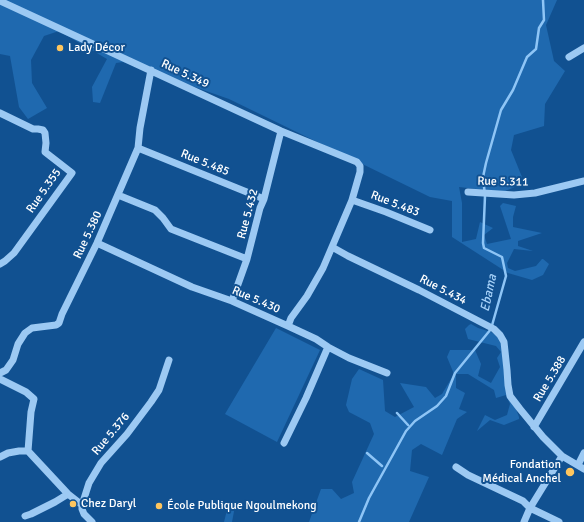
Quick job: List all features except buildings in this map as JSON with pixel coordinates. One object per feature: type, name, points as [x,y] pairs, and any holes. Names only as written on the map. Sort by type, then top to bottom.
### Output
[{"type":"street","name":"Rue 5.349","points":[[0,1],[281,131],[357,162],[360,166]]},
{"type":"street","points":[[569,57],[584,48]]},
{"type":"street","name":"Rue 5.380","points":[[0,373],[6,370],[13,360],[18,344],[24,333],[32,328],[56,325],[60,323],[62,314],[97,243],[138,148],[143,106],[151,70]]},
{"type":"street","name":"Rue 5.355","points":[[0,113],[33,129],[43,130],[46,143],[45,152],[72,173],[14,252],[0,264]]},
{"type":"street","name":"Rue 5.432","points":[[232,301],[247,259],[281,131]]},
{"type":"street","name":"Rue 5.485","points":[[138,148],[264,198]]},
{"type":"street","name":"Rue 5.430","points":[[97,243],[192,286],[232,301],[288,326],[291,318],[307,296],[323,268],[352,200],[360,172],[360,166]]},
{"type":"street","name":"Rue 5.311","points":[[468,192],[514,195],[535,193],[584,181]]},
{"type":"street","points":[[118,195],[155,210],[164,218],[171,229],[247,259]]},
{"type":"street","name":"Rue 5.483","points":[[352,200],[430,230]]},
{"type":"street","name":"Rue 5.434","points":[[332,247],[492,328],[500,335],[504,342],[510,396],[543,437],[562,456],[584,469]]},
{"type":"street","points":[[288,326],[316,339],[349,358],[386,373]]},
{"type":"street","name":"Rue 5.388","points":[[534,426],[584,342]]},
{"type":"street","points":[[284,443],[306,398],[328,347]]},
{"type":"street","name":"Rue 5.376","points":[[82,505],[90,483],[101,463],[127,434],[159,390],[169,360]]},
{"type":"street","points":[[0,379],[26,392],[34,399],[31,412],[28,451]]},
{"type":"street","points":[[0,457],[8,453],[28,451],[68,494],[82,505],[84,514],[92,522]]},
{"type":"street","points":[[578,465],[584,453]]},
{"type":"street","points":[[524,522],[530,508],[562,456]]},
{"type":"street","points":[[456,467],[468,475],[522,501],[530,508],[560,522]]},
{"type":"street","points":[[25,516],[55,502],[68,494]]},
{"type":"shaded area","points":[[0,0],[557,0],[546,25],[554,61],[565,71],[545,104],[544,126],[514,135],[511,150],[522,177],[517,186],[503,192],[459,187],[462,203],[462,242],[476,239],[480,222],[493,228],[484,235],[487,244],[511,239],[500,206],[503,203],[516,206],[513,217],[513,227],[542,233],[518,241],[518,246],[533,251],[514,249],[507,263],[508,268],[515,271],[536,266],[542,259],[549,264],[543,275],[532,280],[508,273],[452,237],[452,201],[430,197],[229,99],[123,62],[116,63],[100,103],[93,102],[92,87],[107,59],[59,31],[44,36],[31,60],[32,83],[47,108],[28,119],[19,107],[10,56],[0,54]]},
{"type":"shaded area","points":[[471,324],[498,336],[508,347],[509,391],[519,419],[504,425],[490,420],[477,431],[485,415],[495,420],[507,415],[510,404],[506,395],[496,398],[494,390],[468,374],[456,374],[456,388],[465,393],[459,409],[467,412],[457,419],[442,455],[421,444],[412,450],[410,471],[429,477],[409,522],[309,522],[321,489],[332,489],[341,499],[354,493],[352,482],[374,434],[370,423],[349,412],[346,405],[352,379],[359,369],[383,380],[385,411],[395,417],[414,407],[400,383],[426,387],[435,398],[442,394],[454,374],[447,357],[450,350],[475,350],[481,364],[478,376],[491,383],[500,367],[497,358],[501,352],[496,346],[468,339],[465,329]]},
{"type":"shaded area","points":[[276,328],[320,350],[277,442],[225,414]]},
{"type":"shaded area","points":[[231,502],[234,503],[235,506],[232,522],[224,522],[227,510]]},
{"type":"waterway","name":"Ebama","points":[[359,522],[369,498],[406,431],[415,421],[437,406],[446,396],[455,373],[491,329],[506,276],[502,257],[484,248],[485,196],[483,177],[501,110],[513,90],[527,57],[536,49],[539,28],[544,20],[543,0]]},
{"type":"waterway","points":[[397,413],[408,425]]},
{"type":"waterway","points":[[367,453],[382,466]]},
{"type":"place","name":"Lady Décor","points":[[60,48]]},
{"type":"place","name":"Fondation Médical Anchel","points":[[570,472]]},
{"type":"place","name":"Chez Daryl","points":[[73,504]]},
{"type":"place","name":"École Publique Ngoulmekong","points":[[159,506]]}]
